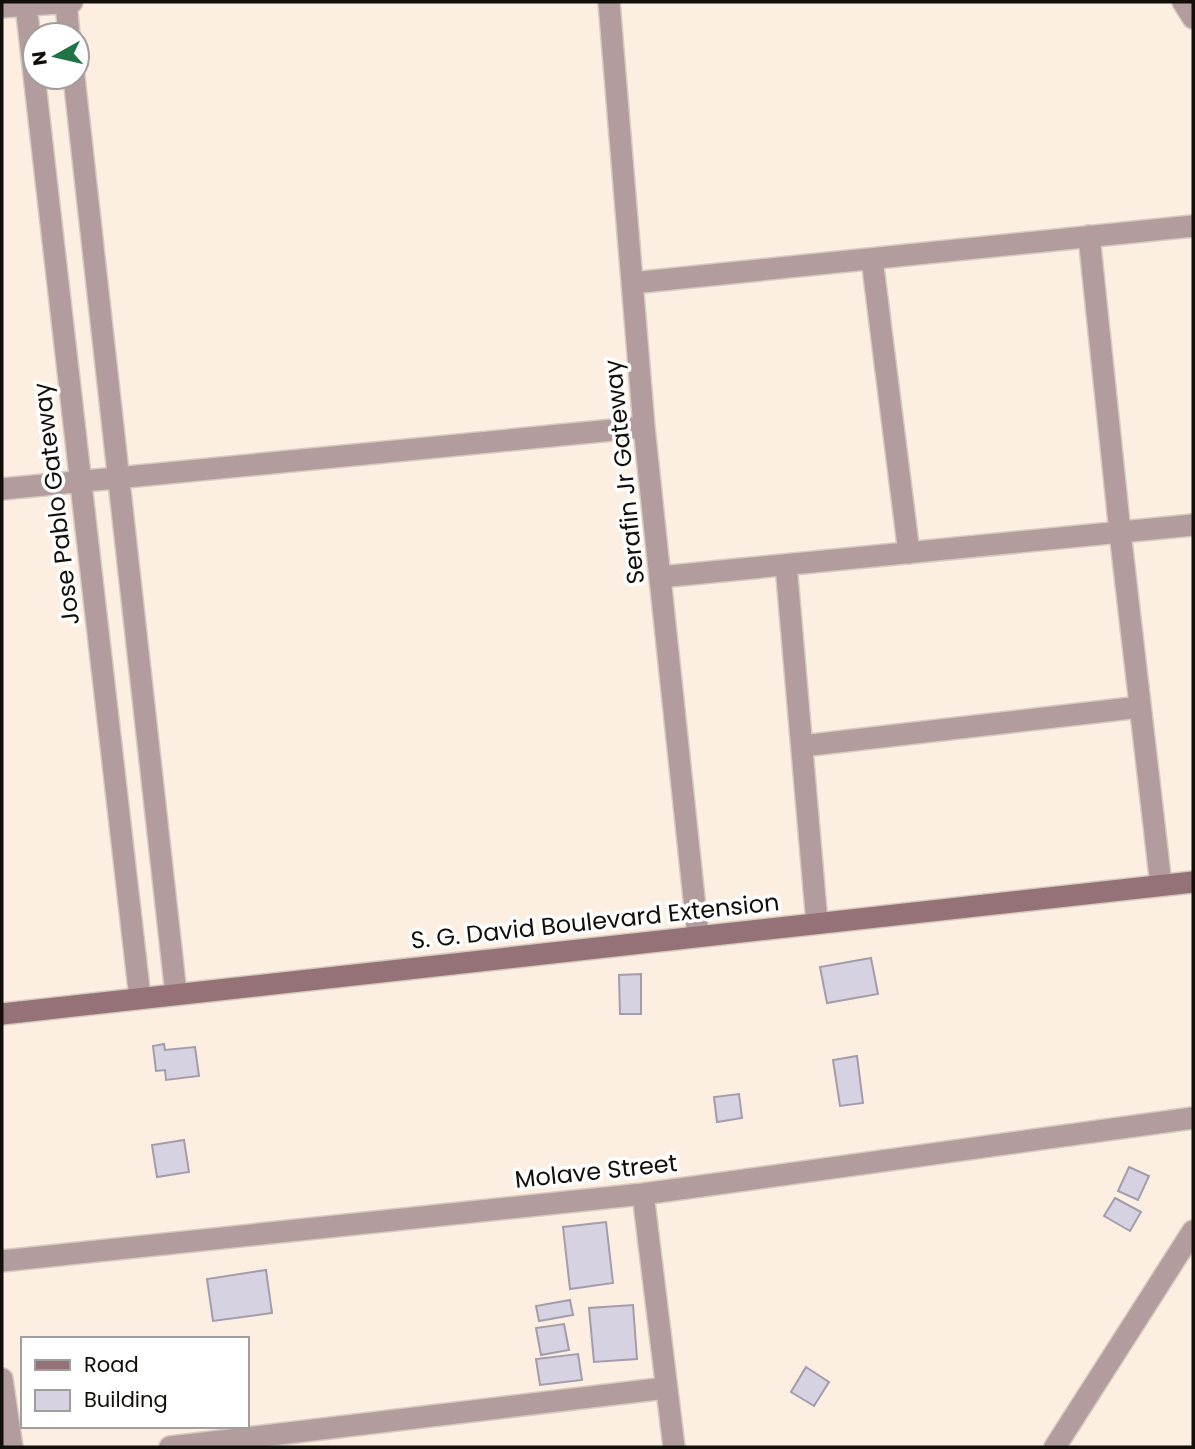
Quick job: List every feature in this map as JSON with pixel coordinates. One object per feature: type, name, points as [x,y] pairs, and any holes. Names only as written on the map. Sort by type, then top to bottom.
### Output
[{"type":"street","points":[[66,2],[68,21]]},
{"type":"street","points":[[2,7],[72,2]]},
{"type":"street","name":"Serafin Jr Gateway","points":[[609,2],[644,427],[698,936]]},
{"type":"street","points":[[1183,2],[1193,18]]},
{"type":"street","name":"Jose Pablo Gateway","points":[[26,5],[140,998]]},
{"type":"street","points":[[76,91],[176,994]]},
{"type":"street","points":[[632,284],[1193,226]]},
{"type":"street","points":[[1089,236],[1161,886]]},
{"type":"street","points":[[872,259],[909,553]]},
{"type":"street","points":[[2,489],[644,427]]},
{"type":"street","points":[[660,577],[1193,525]]},
{"type":"street","points":[[786,565],[817,923]]},
{"type":"street","points":[[802,746],[1140,707]]},
{"type":"street","name":"S. G. David Boulevard Extension","points":[[2,1014],[1193,882]]},
{"type":"street","name":"Molave Street","points":[[2,1261],[643,1194],[1193,1118]]},
{"type":"street","points":[[643,1194],[674,1447]]},
{"type":"street","points":[[1055,1447],[1193,1231]]},
{"type":"street","points":[[2,1379],[12,1447]]},
{"type":"street","points":[[170,1447],[666,1388]]},
{"type":"building","points":[[871,958],[878,994],[827,1003],[820,967]]},
{"type":"building","points":[[641,974],[641,1014],[620,1014],[619,975]]},
{"type":"building","points":[[164,1044],[165,1050],[195,1047],[199,1076],[166,1080],[165,1070],[156,1071],[153,1046]]},
{"type":"building","points":[[857,1056],[863,1103],[840,1106],[833,1060]]},
{"type":"building","points":[[739,1094],[742,1118],[717,1122],[714,1097]]},
{"type":"building","points":[[184,1140],[189,1172],[157,1177],[152,1145]]},
{"type":"building","points":[[1129,1167],[1149,1176],[1138,1200],[1118,1191]]},
{"type":"building","points":[[1115,1198],[1141,1212],[1130,1231],[1104,1216]]},
{"type":"building","points":[[606,1222],[613,1283],[570,1289],[563,1227]]},
{"type":"building","points":[[266,1270],[272,1313],[213,1321],[207,1279]]},
{"type":"building","points":[[570,1300],[573,1315],[539,1321],[536,1306]]},
{"type":"building","points":[[633,1305],[637,1359],[594,1362],[589,1308]]},
{"type":"building","points":[[564,1324],[569,1350],[541,1355],[536,1328]]},
{"type":"building","points":[[578,1354],[582,1380],[540,1385],[536,1359]]},
{"type":"building","points":[[806,1367],[829,1382],[814,1406],[791,1392]]}]
